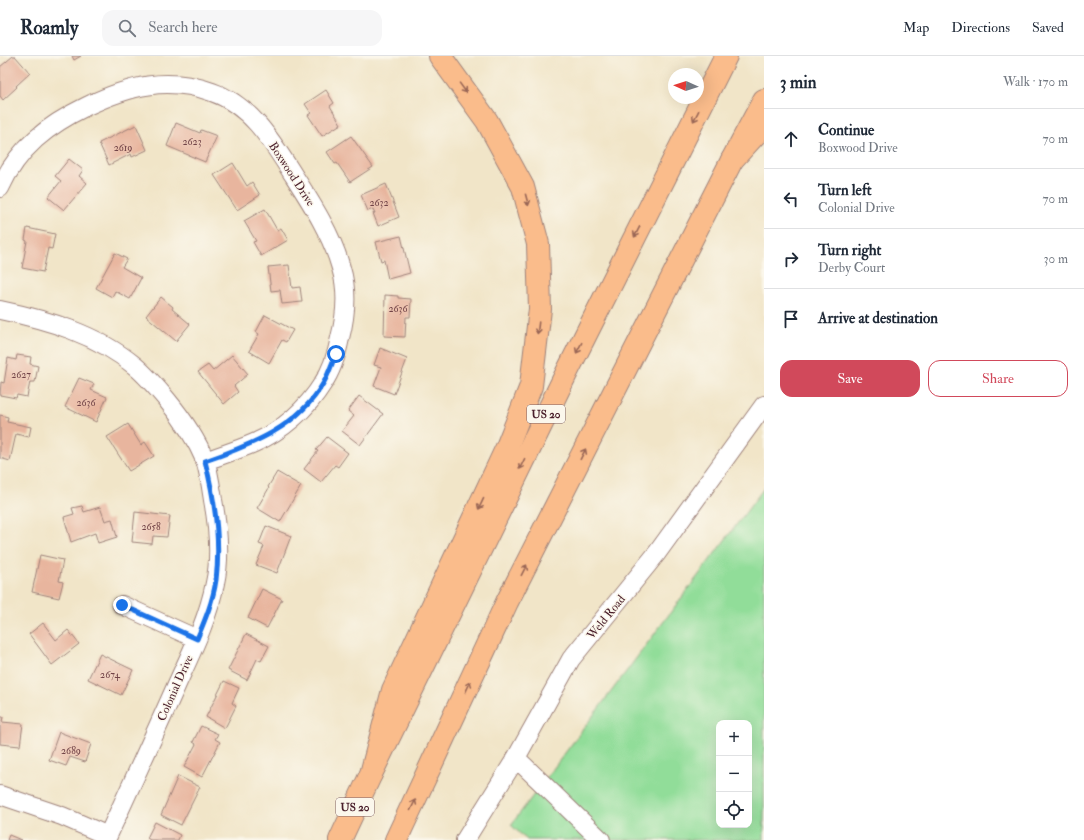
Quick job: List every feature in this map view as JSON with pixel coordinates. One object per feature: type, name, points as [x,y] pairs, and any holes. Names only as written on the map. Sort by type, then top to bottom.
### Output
[{"type":"main road","points":[[370,774],[393,690],[508,447],[531,386],[540,309],[538,244],[523,187],[487,121],[440,56]]},
{"type":"main road","name":"US 20","points":[[340,840],[370,774],[571,363],[726,56]]},
{"type":"main road","points":[[396,840],[510,595],[764,100]]},
{"type":"main road","points":[[732,160],[764,125]]},
{"type":"street","name":"Boxwood Drive","points":[[0,188],[6,175],[17,160],[30,144],[45,130],[76,112],[128,89],[175,83],[214,92],[229,100],[247,113],[261,127],[304,191],[324,226],[334,249],[342,269],[345,291],[346,308],[343,328],[336,354],[324,382],[295,416],[275,432],[255,443],[205,461]]},
{"type":"street","name":"Colonial Drive","points":[[0,310],[23,314],[87,335],[113,350],[135,366],[153,383],[178,413],[205,461],[215,513],[218,549],[216,581],[211,602],[197,639],[165,713],[107,838]]},
{"type":"street","name":"Weld Road","points":[[465,840],[516,758],[571,660],[657,553],[764,405]]},
{"type":"street","points":[[122,605],[197,639]]},
{"type":"street","points":[[516,758],[601,840]]},
{"type":"street","points":[[0,795],[25,802],[62,816],[107,838]]},
{"type":"green space","points":[[764,488],[764,840],[527,840],[511,825]]},
{"type":"building","points":[[15,56],[30,73],[3,100],[0,96],[0,67]]},
{"type":"building","points":[[72,56],[81,56],[74,60]]},
{"type":"building","points":[[326,90],[334,103],[330,106],[341,124],[322,136],[308,115],[311,113],[305,104]]},
{"type":"building","points":[[176,123],[200,133],[201,130],[217,136],[205,162],[167,146]]},
{"type":"building","points":[[136,125],[147,150],[132,157],[131,154],[109,165],[99,143]]},
{"type":"building","points":[[351,136],[373,167],[350,182],[337,163],[335,164],[327,152]]},
{"type":"building","points":[[69,159],[83,170],[79,176],[87,183],[64,210],[48,197],[61,181],[55,176]]},
{"type":"building","points":[[233,163],[247,186],[252,182],[260,195],[237,210],[214,175]]},
{"type":"building","points":[[386,184],[399,217],[378,226],[373,209],[368,211],[361,195]]},
{"type":"building","points":[[265,209],[277,230],[281,228],[288,240],[261,256],[253,242],[256,241],[244,221]]},
{"type":"building","points":[[27,228],[55,234],[52,249],[48,248],[43,272],[22,268],[27,241],[25,240]]},
{"type":"building","points":[[401,236],[410,273],[388,279],[384,260],[381,261],[376,242]]},
{"type":"building","points":[[115,253],[127,259],[122,267],[141,278],[130,299],[115,291],[112,297],[96,288]]},
{"type":"building","points":[[289,265],[292,288],[300,287],[302,302],[282,304],[280,290],[271,291],[268,267]]},
{"type":"building","points":[[385,295],[411,299],[410,317],[406,317],[405,337],[384,336]]},
{"type":"building","points":[[161,297],[173,307],[172,309],[190,324],[176,341],[146,316]]},
{"type":"building","points":[[265,315],[293,330],[286,342],[282,340],[269,363],[249,351],[259,334],[256,332]]},
{"type":"building","points":[[380,348],[407,359],[394,394],[374,386],[381,367],[374,365]]},
{"type":"building","points":[[17,355],[31,357],[30,364],[38,366],[35,382],[30,382],[27,397],[17,395],[16,398],[0,395],[1,382],[4,383],[8,358],[16,360]]},
{"type":"building","points":[[232,355],[248,374],[234,386],[238,392],[224,404],[198,372],[208,365],[213,371]]},
{"type":"building","points":[[79,378],[94,384],[91,390],[107,397],[96,422],[65,407]]},
{"type":"building","points":[[359,396],[383,414],[360,445],[342,431],[354,416],[348,411]]},
{"type":"building","points":[[0,415],[8,417],[7,422],[31,427],[29,437],[16,434],[10,461],[0,458]]},
{"type":"building","points":[[128,424],[141,445],[145,442],[154,456],[129,471],[107,437]]},
{"type":"building","points":[[327,437],[348,453],[338,467],[335,465],[321,482],[304,469],[318,451],[316,450]]},
{"type":"building","points":[[277,472],[301,486],[280,522],[257,508]]},
{"type":"building","points":[[82,506],[84,512],[100,507],[105,521],[112,519],[117,537],[98,543],[95,533],[71,542],[64,517],[74,514],[72,508]]},
{"type":"building","points":[[135,512],[170,516],[167,537],[153,536],[152,544],[132,542]]},
{"type":"building","points":[[266,526],[291,536],[277,573],[256,565],[264,546],[259,544]]},
{"type":"building","points":[[40,555],[63,560],[59,581],[63,582],[59,598],[32,592]]},
{"type":"building","points":[[262,589],[282,599],[267,628],[248,618]]},
{"type":"building","points":[[43,623],[56,640],[68,630],[79,644],[52,665],[29,634]]},
{"type":"building","points":[[246,634],[269,646],[261,661],[257,659],[247,680],[228,670]]},
{"type":"building","points":[[100,654],[133,670],[121,695],[88,679]]},
{"type":"building","points":[[224,681],[239,688],[232,703],[236,706],[225,728],[206,717]]},
{"type":"building","points":[[0,717],[3,717],[2,722],[23,724],[20,746],[0,744]]},
{"type":"building","points":[[201,726],[218,734],[215,739],[220,742],[202,777],[184,767],[196,744],[193,742]]},
{"type":"building","points":[[59,732],[91,744],[85,762],[70,757],[66,766],[49,760]]},
{"type":"building","points":[[178,776],[200,787],[181,825],[161,815]]},
{"type":"building","points":[[155,822],[180,835],[178,840],[150,840],[147,838]]},
{"type":"building","points":[[9,835],[21,840],[7,840]]},
{"type":"route","points":[[122,605],[197,639],[209,609],[216,581],[218,549],[215,513],[205,461],[255,443],[275,432],[295,416],[324,382],[336,354]]}]
